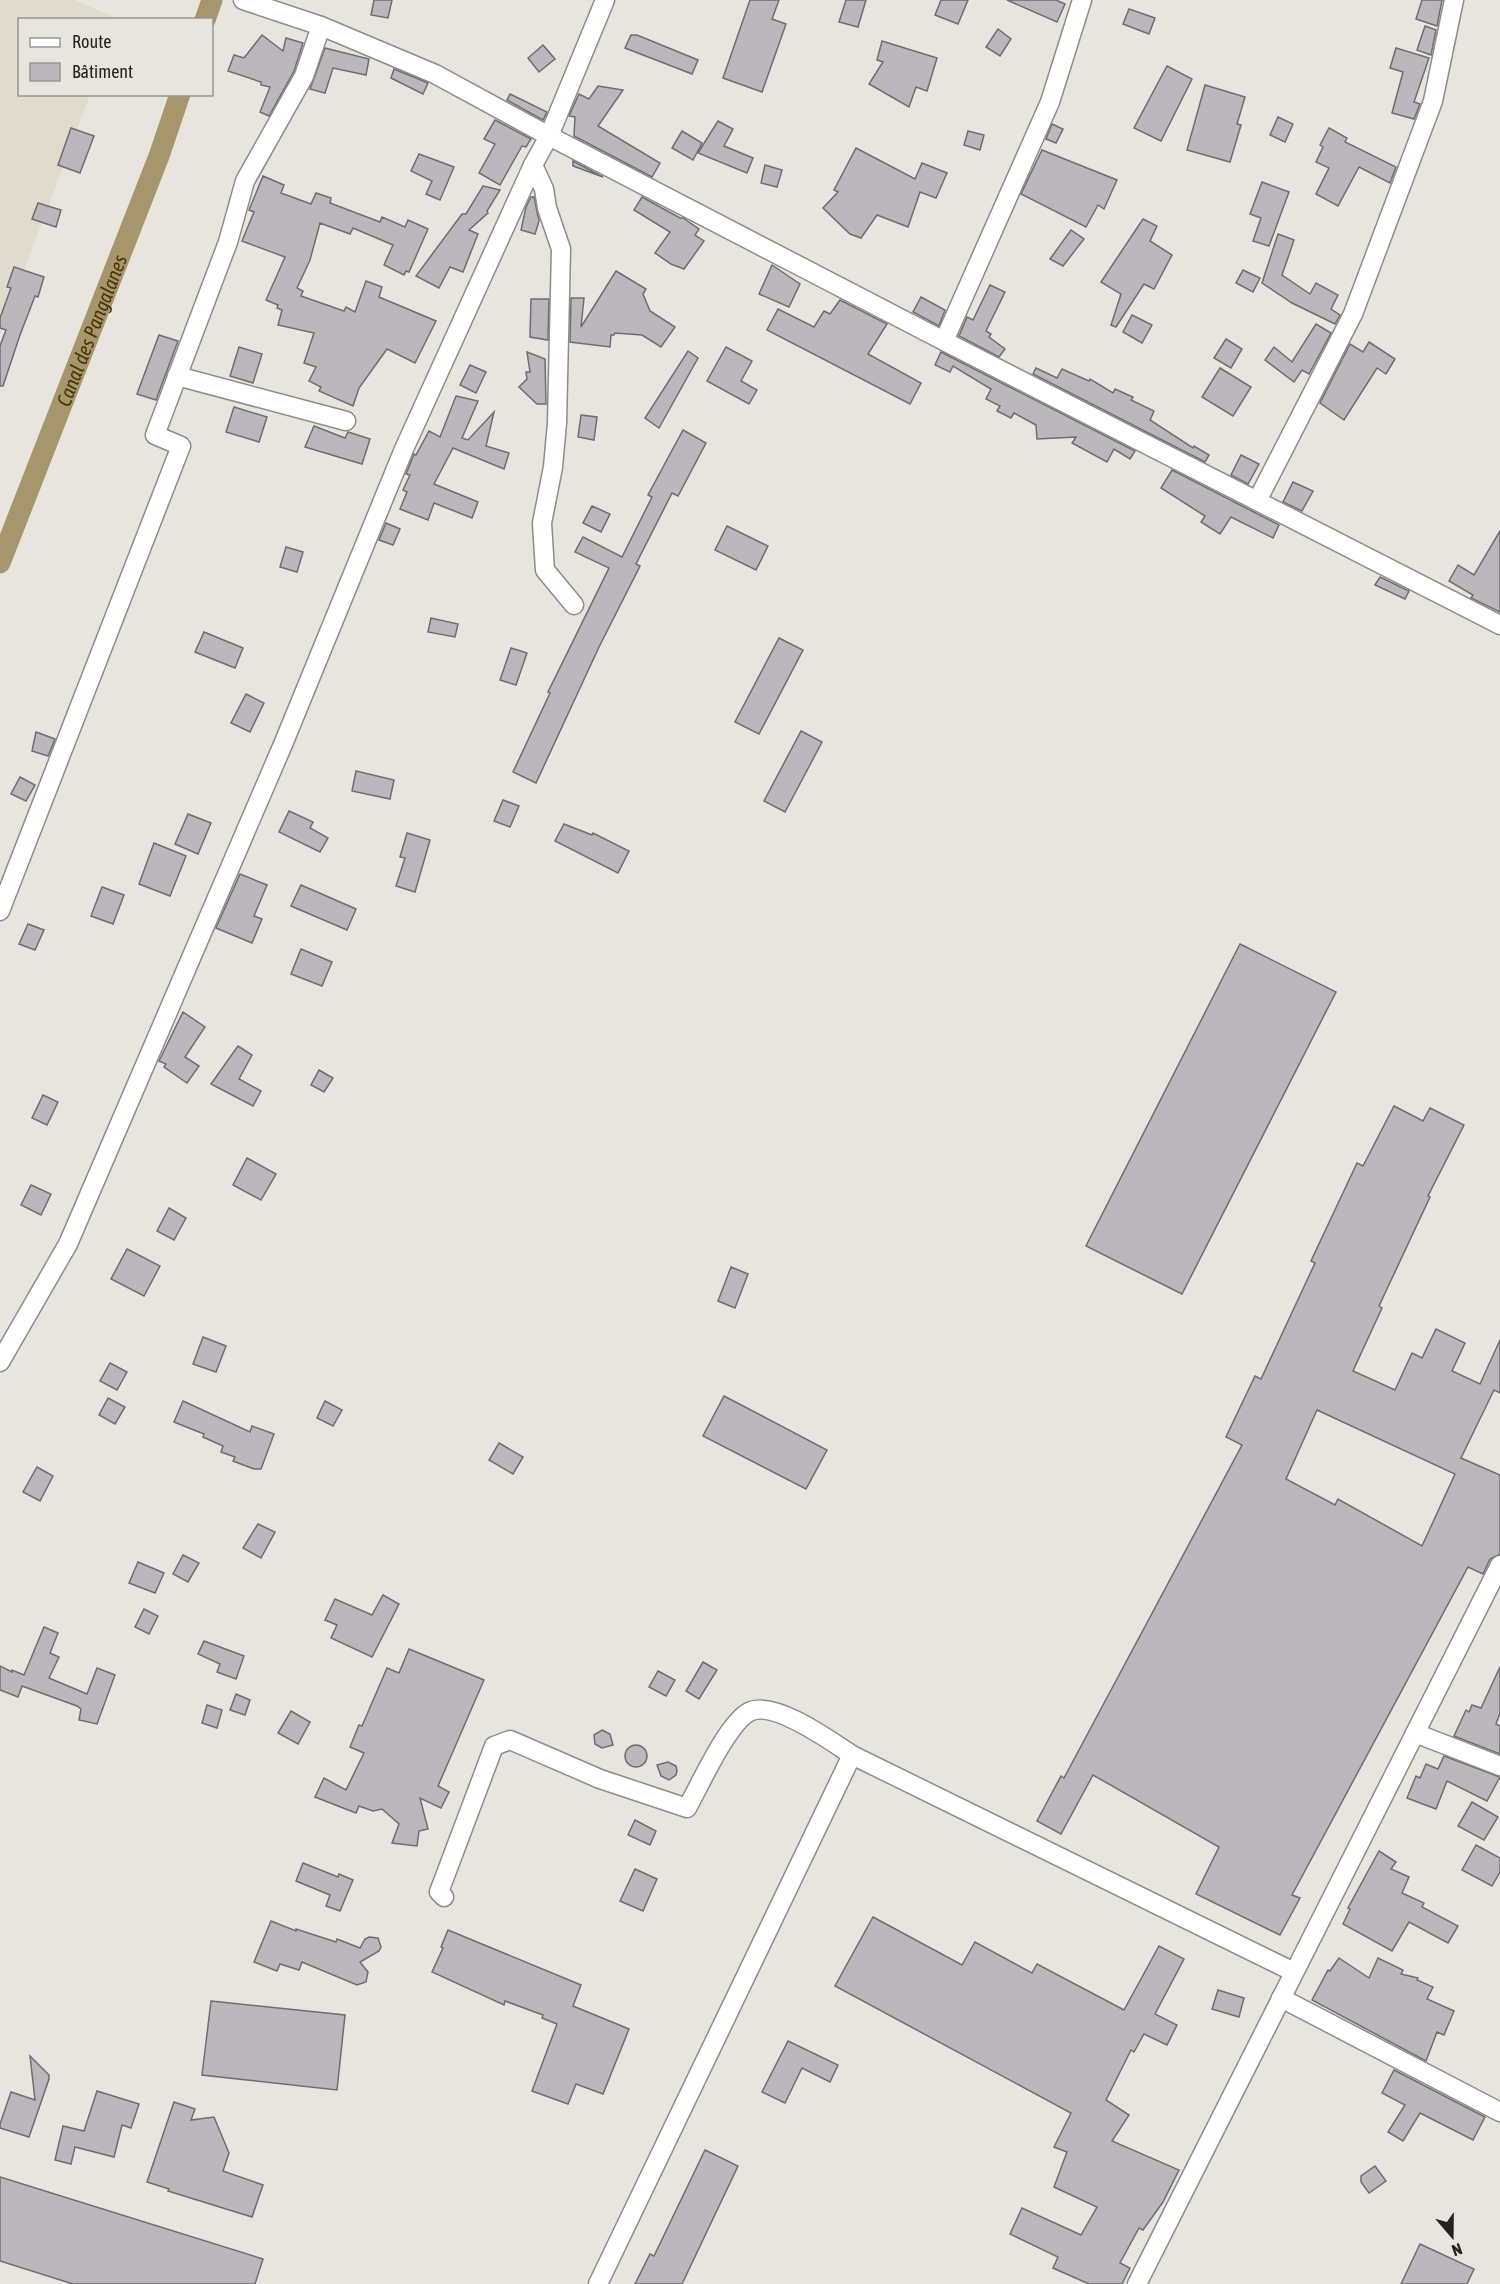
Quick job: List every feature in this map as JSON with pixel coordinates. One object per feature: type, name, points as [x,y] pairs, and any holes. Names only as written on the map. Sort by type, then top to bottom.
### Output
[{"type":"street","points":[[243,0],[321,26],[435,74],[549,136],[944,341],[1500,625]]},
{"type":"street","points":[[0,1362],[68,1244],[284,742],[404,449],[533,165],[549,136],[605,0]]},
{"type":"street","points":[[944,341],[1050,102],[1082,0]]},
{"type":"street","points":[[1257,501],[1353,314],[1433,101],[1454,0]]},
{"type":"street","points":[[0,911],[181,447],[155,435],[228,242],[244,181],[304,76],[321,26]]},
{"type":"street","points":[[533,165],[544,189],[547,208],[561,249],[557,423],[553,467],[542,523],[545,570],[574,604]]},
{"type":"street","points":[[177,376],[346,421]]},
{"type":"street","points":[[1137,2284],[1500,1565]]},
{"type":"street","points":[[444,1897],[439,1892],[494,1746],[510,1740],[600,1779],[687,1808],[732,1726],[750,1711],[766,1711],[786,1715],[852,1755],[1294,1972]]},
{"type":"street","points":[[1415,1734],[1500,1766]]},
{"type":"street","points":[[598,2284],[852,1755]]},
{"type":"street","points":[[1281,1998],[1500,2112]]},
{"type":"shaded area","points":[[0,0],[75,0],[116,18],[18,18],[18,96],[90,96],[0,334]]},
{"type":"building","points":[[374,0],[392,0],[388,18],[371,15]]},
{"type":"building","points":[[750,0],[779,0],[772,19],[786,24],[762,92],[723,78]]},
{"type":"building","points":[[846,0],[866,0],[858,27],[839,22]]},
{"type":"building","points":[[941,0],[968,0],[958,24],[935,15]]},
{"type":"building","points":[[1007,0],[1056,0],[1065,4],[1057,22]]},
{"type":"building","points":[[1422,0],[1442,0],[1437,26],[1416,19]]},
{"type":"building","points":[[1129,9],[1155,18],[1149,34],[1123,24]]},
{"type":"building","points":[[1425,26],[1436,30],[1431,55],[1417,50]]},
{"type":"building","points":[[998,29],[1011,39],[1000,56],[986,47]]},
{"type":"building","points":[[262,35],[283,51],[286,38],[303,43],[294,71],[269,116],[260,112],[270,87],[228,71],[234,55],[244,58]]},
{"type":"building","points":[[631,35],[637,35],[698,60],[692,74],[625,48]]},
{"type":"building","points":[[882,41],[937,58],[927,91],[916,87],[909,107],[869,84],[883,62],[877,60]]},
{"type":"building","points":[[543,45],[555,59],[539,72],[528,58]]},
{"type":"building","points":[[325,48],[369,59],[366,75],[333,68],[325,93],[310,89]]},
{"type":"building","points":[[1396,48],[1429,58],[1414,102],[1420,104],[1414,119],[1392,113],[1403,72],[1390,68]]},
{"type":"building","points":[[1167,66],[1192,79],[1161,141],[1134,128]]},
{"type":"building","points":[[394,69],[428,83],[423,94],[391,78]]},
{"type":"building","points":[[1205,85],[1245,97],[1237,124],[1241,125],[1230,162],[1187,150]]},
{"type":"building","points":[[598,86],[623,90],[598,126],[660,163],[652,177],[574,136],[575,117],[569,116],[579,94],[589,99]]},
{"type":"building","points":[[510,94],[547,112],[543,120],[507,100]]},
{"type":"building","points":[[1278,117],[1293,124],[1285,142],[1270,135]]},
{"type":"building","points":[[495,120],[531,139],[526,147],[522,146],[500,185],[479,173],[495,144],[484,139]]},
{"type":"building","points":[[718,121],[733,129],[724,146],[753,158],[747,173],[698,153]]},
{"type":"building","points":[[1052,124],[1063,129],[1056,143],[1046,139]]},
{"type":"building","points":[[71,128],[94,136],[80,173],[58,165]]},
{"type":"building","points":[[1329,128],[1347,138],[1345,142],[1396,167],[1390,183],[1359,167],[1338,206],[1316,194],[1329,168],[1316,162],[1323,147],[1320,145]]},
{"type":"building","points":[[682,131],[702,143],[693,160],[672,148]]},
{"type":"building","points":[[968,131],[984,135],[980,150],[964,145]]},
{"type":"building","points":[[856,148],[915,179],[922,163],[947,173],[936,198],[920,192],[908,227],[877,215],[861,238],[850,234],[823,208],[838,192],[834,190]]},
{"type":"building","points":[[1042,150],[1117,180],[1104,209],[1098,205],[1086,227],[1021,194]]},
{"type":"building","points":[[419,154],[454,167],[440,200],[426,194],[432,181],[411,171]]},
{"type":"building","points":[[573,161],[603,177],[573,166]]},
{"type":"building","points":[[765,165],[782,170],[777,187],[761,183]]},
{"type":"building","points":[[263,176],[284,185],[281,193],[311,204],[316,193],[331,198],[330,203],[380,222],[382,217],[405,227],[408,220],[428,229],[409,272],[406,271],[404,275],[384,265],[393,245],[353,228],[350,234],[320,223],[310,260],[297,288],[303,291],[301,296],[344,311],[346,307],[355,312],[366,281],[382,287],[379,297],[436,321],[415,363],[387,349],[359,388],[353,406],[319,391],[321,387],[309,381],[316,367],[304,363],[314,333],[278,325],[282,310],[277,308],[278,305],[266,300],[285,257],[242,241],[254,212],[249,210]]},
{"type":"building","points":[[1262,182],[1289,192],[1269,246],[1253,241],[1261,218],[1250,214]]},
{"type":"building","points":[[483,186],[500,190],[487,211],[488,213],[469,230],[478,234],[463,272],[450,267],[439,288],[416,276],[462,214],[466,214]]},
{"type":"building","points":[[531,197],[534,197],[539,221],[535,234],[521,230],[526,207]]},
{"type":"building","points":[[642,197],[699,229],[695,235],[704,241],[684,269],[671,264],[655,253],[670,232],[634,210]]},
{"type":"building","points":[[38,203],[61,210],[56,227],[32,219]]},
{"type":"building","points":[[1143,219],[1157,226],[1150,241],[1172,255],[1154,289],[1144,284],[1116,327],[1111,325],[1121,294],[1101,282]]},
{"type":"building","points":[[1071,230],[1084,239],[1063,266],[1050,259]]},
{"type":"building","points":[[1278,234],[1294,240],[1282,275],[1310,294],[1316,283],[1338,295],[1331,309],[1340,315],[1335,324],[1292,303],[1262,283]]},
{"type":"building","points":[[772,265],[800,284],[789,307],[759,294]]},
{"type":"building","points":[[14,267],[44,277],[38,297],[35,296],[20,335],[3,386],[0,386],[0,346],[6,330],[0,328],[0,318],[11,288],[7,287]]},
{"type":"building","points":[[1243,270],[1260,278],[1253,292],[1236,283]]},
{"type":"building","points":[[616,271],[646,289],[643,294],[650,311],[675,327],[661,347],[642,335],[615,333],[611,335],[610,347],[570,342],[571,298],[584,298],[581,327]]},
{"type":"building","points":[[990,285],[1005,292],[986,331],[991,334],[989,337],[1005,349],[999,357],[959,336],[967,317],[973,320]]},
{"type":"building","points":[[921,297],[945,310],[939,326],[913,312]]},
{"type":"building","points":[[531,299],[549,299],[548,340],[530,337]]},
{"type":"building","points":[[840,300],[887,324],[868,354],[921,383],[910,404],[767,330],[778,309],[814,327],[824,311],[830,314]]},
{"type":"building","points":[[1132,315],[1152,325],[1142,343],[1123,332]]},
{"type":"building","points":[[1316,324],[1331,333],[1309,374],[1302,370],[1294,382],[1265,360],[1274,347],[1292,362]]},
{"type":"building","points":[[159,335],[178,341],[156,400],[137,394]]},
{"type":"building","points":[[1226,339],[1242,349],[1231,368],[1214,358]]},
{"type":"building","points":[[1369,342],[1395,359],[1386,374],[1377,368],[1344,420],[1320,403],[1350,344],[1363,352]]},
{"type":"building","points":[[239,347],[262,354],[253,383],[230,376]]},
{"type":"building","points":[[726,347],[752,361],[741,381],[757,390],[749,404],[707,381]]},
{"type":"building","points":[[688,351],[698,358],[659,428],[645,418]]},
{"type":"building","points":[[527,352],[545,359],[546,404],[537,404],[519,387],[527,379],[526,372],[530,372]]},
{"type":"building","points":[[941,352],[1135,451],[1130,459],[1114,449],[1107,462],[1072,443],[1076,437],[1037,439],[1036,425],[1014,413],[1011,418],[997,411],[1000,406],[986,399],[991,389],[953,366],[950,372],[935,365]]},
{"type":"building","points":[[470,365],[486,372],[476,393],[460,385]]},
{"type":"building","points":[[1036,368],[1057,378],[1062,369],[1089,381],[1090,379],[1113,393],[1115,389],[1133,397],[1131,400],[1154,411],[1150,420],[1193,448],[1194,446],[1209,455],[1205,462],[1033,374]]},
{"type":"building","points":[[1220,368],[1251,387],[1233,416],[1202,397]]},
{"type":"building","points":[[456,396],[478,401],[462,438],[468,440],[494,412],[486,446],[509,453],[504,469],[453,448],[434,484],[478,502],[472,518],[434,503],[428,520],[400,509],[407,492],[403,490],[410,475],[406,474],[414,454],[416,455],[429,431],[440,437]]},
{"type":"building","points":[[234,407],[267,417],[259,442],[226,432]]},
{"type":"building","points":[[581,415],[597,417],[594,440],[578,437]]},
{"type":"building","points":[[314,426],[345,438],[348,432],[370,439],[362,464],[305,447]]},
{"type":"building","points":[[683,430],[706,443],[678,496],[672,493],[636,564],[640,566],[599,647],[536,783],[513,772],[550,693],[548,692],[609,568],[575,552],[583,537],[622,557],[652,497],[648,495]]},
{"type":"building","points":[[1241,455],[1259,464],[1248,484],[1231,475]]},
{"type":"building","points":[[1172,470],[1279,525],[1273,538],[1231,517],[1220,534],[1201,522],[1205,516],[1161,488]]},
{"type":"building","points":[[1293,482],[1313,491],[1302,511],[1283,502]]},
{"type":"building","points":[[592,506],[610,514],[601,532],[583,523]]},
{"type":"building","points":[[386,523],[400,529],[393,545],[379,540]]},
{"type":"building","points":[[727,526],[768,546],[756,570],[715,550]]},
{"type":"building","points":[[1500,531],[1500,612],[1471,598],[1473,595],[1449,581],[1458,565],[1474,575]]},
{"type":"building","points":[[286,547],[303,552],[297,572],[280,567]]},
{"type":"building","points":[[1380,577],[1409,591],[1405,599],[1375,585]]},
{"type":"building","points":[[431,618],[458,624],[455,637],[428,632]]},
{"type":"building","points":[[204,632],[243,648],[235,668],[195,652]]},
{"type":"building","points":[[779,638],[803,650],[759,734],[735,722]]},
{"type":"building","points":[[511,648],[527,653],[516,685],[500,680]]},
{"type":"building","points":[[246,694],[264,703],[250,732],[231,723]]},
{"type":"building","points":[[801,731],[822,742],[785,812],[764,801]]},
{"type":"building","points":[[36,732],[55,739],[48,756],[32,751]]},
{"type":"building","points":[[356,771],[394,780],[390,799],[352,791]]},
{"type":"building","points":[[20,777],[35,785],[26,801],[11,794]]},
{"type":"building","points":[[503,800],[519,806],[510,827],[494,821]]},
{"type":"building","points":[[289,811],[313,822],[310,828],[328,838],[320,852],[279,832]]},
{"type":"building","points":[[188,814],[211,823],[198,854],[175,844]]},
{"type":"building","points":[[564,824],[592,835],[593,833],[629,851],[618,873],[555,841]]},
{"type":"building","points":[[407,833],[430,840],[415,892],[396,886],[405,858],[400,857]]},
{"type":"building","points":[[154,843],[186,856],[170,896],[139,884]]},
{"type":"building","points":[[240,874],[267,885],[254,916],[262,919],[252,943],[216,928]]},
{"type":"building","points":[[301,885],[356,909],[347,930],[291,906]]},
{"type":"building","points":[[102,887],[124,895],[113,924],[91,916]]},
{"type":"building","points":[[28,924],[44,930],[35,950],[19,944]]},
{"type":"building","points":[[1240,944],[1336,992],[1182,1294],[1086,1246]]},
{"type":"building","points":[[301,949],[332,962],[322,986],[291,974]]},
{"type":"building","points":[[183,1012],[205,1027],[185,1057],[199,1066],[187,1083],[164,1067],[166,1064],[159,1061]]},
{"type":"building","points":[[238,1046],[252,1055],[239,1079],[261,1091],[253,1106],[211,1084]]},
{"type":"building","points":[[319,1070],[333,1078],[324,1092],[311,1085]]},
{"type":"building","points":[[43,1095],[58,1102],[47,1125],[32,1118]]},
{"type":"building","points":[[1394,1106],[1423,1121],[1430,1108],[1464,1125],[1428,1196],[1430,1197],[1379,1306],[1382,1308],[1353,1371],[1395,1390],[1412,1353],[1422,1358],[1436,1329],[1465,1343],[1452,1371],[1480,1384],[1500,1340],[1500,1393],[1494,1390],[1461,1458],[1500,1475],[1500,1554],[1490,1559],[1483,1574],[1468,1567],[1292,1895],[1300,1898],[1280,1935],[1196,1894],[1219,1847],[1093,1775],[1061,1834],[1037,1821],[1061,1776],[1064,1778],[1242,1445],[1226,1437],[1255,1376],[1261,1379],[1315,1263],[1311,1261],[1357,1163],[1363,1166]],"holes":[[[1317,1410],[1455,1474],[1422,1546],[1338,1499],[1335,1505],[1286,1479]]]},
{"type":"building","points":[[247,1158],[276,1174],[261,1200],[233,1185]]},
{"type":"building","points":[[31,1185],[51,1194],[41,1215],[21,1205]]},
{"type":"building","points":[[169,1208],[186,1218],[174,1240],[157,1231]]},
{"type":"building","points":[[127,1249],[160,1266],[144,1296],[111,1279]]},
{"type":"building","points":[[731,1267],[748,1274],[735,1308],[718,1301]]},
{"type":"building","points":[[203,1337],[226,1346],[216,1372],[193,1364]]},
{"type":"building","points":[[110,1363],[127,1372],[117,1390],[100,1381]]},
{"type":"building","points":[[724,1396],[827,1450],[806,1489],[703,1436]]},
{"type":"building","points":[[108,1398],[125,1407],[115,1424],[99,1415]]},
{"type":"building","points":[[183,1401],[250,1432],[252,1426],[274,1434],[261,1469],[254,1469],[233,1461],[235,1457],[221,1452],[223,1446],[203,1437],[204,1434],[174,1422]]},
{"type":"building","points":[[325,1401],[342,1410],[333,1426],[317,1418]]},
{"type":"building","points":[[499,1443],[523,1457],[513,1474],[489,1460]]},
{"type":"building","points":[[37,1467],[53,1476],[40,1501],[23,1492]]},
{"type":"building","points":[[258,1524],[275,1532],[261,1558],[243,1548]]},
{"type":"building","points":[[183,1555],[199,1563],[188,1582],[173,1574]]},
{"type":"building","points":[[138,1562],[164,1573],[155,1593],[129,1583]]},
{"type":"building","points":[[383,1595],[399,1604],[372,1657],[331,1638],[337,1625],[325,1620],[335,1599],[372,1615]]},
{"type":"building","points":[[144,1609],[158,1616],[149,1634],[135,1627]]},
{"type":"building","points":[[44,1627],[58,1633],[50,1653],[59,1657],[49,1678],[87,1694],[97,1668],[115,1675],[97,1724],[79,1720],[81,1709],[77,1706],[22,1686],[18,1697],[0,1690],[0,1666],[24,1675]]},
{"type":"building","points":[[204,1641],[244,1656],[236,1679],[217,1672],[220,1664],[198,1654]]},
{"type":"building","points":[[409,1649],[484,1680],[438,1786],[449,1792],[441,1808],[420,1798],[428,1829],[419,1831],[417,1846],[392,1843],[399,1824],[382,1809],[373,1811],[359,1806],[356,1813],[315,1797],[324,1778],[346,1790],[364,1753],[350,1747],[359,1725],[362,1726],[387,1668],[399,1673]]},
{"type":"building","points":[[703,1662],[717,1670],[699,1699],[686,1691]]},
{"type":"building","points":[[1500,1667],[1500,1713],[1496,1724],[1500,1726],[1500,1754],[1454,1736],[1466,1710],[1469,1712],[1472,1705],[1481,1708]]},
{"type":"building","points":[[658,1671],[675,1680],[666,1696],[649,1687]]},
{"type":"building","points":[[236,1694],[250,1700],[245,1715],[230,1710]]},
{"type":"building","points":[[207,1705],[222,1710],[217,1728],[202,1723]]},
{"type":"building","points":[[291,1711],[310,1722],[298,1744],[278,1733]]},
{"type":"building","points":[[602,1730],[610,1734],[613,1745],[602,1748],[595,1744],[594,1735]]},
{"type":"building","points":[[636,1745],[644,1748],[647,1756],[644,1764],[636,1767],[628,1764],[625,1756],[628,1748]]},
{"type":"building","points":[[1444,1756],[1500,1777],[1487,1801],[1447,1781],[1436,1809],[1407,1798],[1416,1776],[1420,1778],[1426,1764],[1438,1769]]},
{"type":"building","points":[[668,1762],[676,1766],[677,1771],[676,1775],[669,1780],[661,1776],[657,1765]]},
{"type":"building","points":[[1472,1802],[1498,1817],[1484,1840],[1458,1826]]},
{"type":"building","points":[[635,1820],[656,1831],[650,1845],[628,1835]]},
{"type":"building","points":[[1476,1845],[1500,1858],[1500,1872],[1492,1886],[1462,1870]]},
{"type":"building","points":[[1379,1851],[1396,1862],[1391,1869],[1409,1877],[1402,1893],[1424,1903],[1422,1907],[1458,1926],[1448,1943],[1409,1922],[1392,1951],[1343,1924],[1350,1909],[1348,1908]]},
{"type":"building","points":[[303,1863],[338,1877],[339,1874],[353,1880],[340,1911],[326,1906],[330,1895],[296,1881]]},
{"type":"building","points":[[635,1869],[657,1879],[643,1911],[620,1901]]},
{"type":"building","points":[[873,1917],[962,1965],[975,1942],[1032,1973],[1037,1964],[1124,2010],[1159,1946],[1184,1959],[1155,2014],[1177,2025],[1167,2045],[1144,2034],[1134,2052],[1131,2050],[1106,2100],[1129,2115],[1112,2141],[1179,2170],[1163,2202],[1143,2230],[1139,2228],[1120,2263],[1130,2268],[1122,2284],[1089,2284],[1053,2268],[1058,2257],[1010,2234],[1022,2208],[1081,2235],[1097,2207],[1054,2187],[1067,2152],[1054,2147],[1071,2113],[835,1986]]},
{"type":"building","points":[[271,1921],[296,1931],[296,1929],[336,1942],[337,1939],[360,1948],[365,1939],[378,1938],[381,1947],[379,1951],[360,1962],[368,1972],[366,1982],[357,1985],[302,1962],[299,1970],[280,1964],[277,1971],[254,1962]]},
{"type":"building","points":[[448,1930],[581,1985],[573,2006],[629,2029],[603,2094],[576,2084],[568,2104],[532,2091],[557,2024],[542,2018],[543,2015],[505,2001],[504,2005],[432,1972]]},
{"type":"building","points":[[1339,1958],[1369,1978],[1378,1958],[1403,1970],[1401,1974],[1418,1978],[1417,1980],[1433,1987],[1427,1999],[1454,2011],[1444,2035],[1437,2032],[1426,2061],[1312,2000],[1328,1970],[1330,1971]]},
{"type":"building","points":[[1218,1990],[1244,1998],[1239,2017],[1212,2009]]},
{"type":"building","points":[[211,2001],[345,2015],[337,2090],[202,2075]]},
{"type":"building","points":[[788,2041],[838,2065],[830,2082],[802,2068],[785,2103],[762,2092]]},
{"type":"building","points":[[30,2056],[49,2075],[49,2079],[29,2137],[0,2128],[0,2124],[11,2092],[35,2100]]},
{"type":"building","points":[[1394,2070],[1485,2117],[1473,2140],[1420,2113],[1403,2141],[1388,2132],[1405,2105],[1382,2093]]},
{"type":"building","points":[[97,2091],[139,2104],[131,2128],[122,2125],[114,2157],[75,2147],[71,2164],[55,2160],[63,2126],[84,2131]]},
{"type":"building","points":[[174,2102],[195,2109],[191,2120],[214,2117],[229,2153],[223,2171],[263,2185],[252,2217],[168,2191],[169,2189],[147,2182]]},
{"type":"building","points":[[705,2150],[738,2166],[682,2284],[635,2284],[650,2254],[654,2256]]},
{"type":"building","points":[[1375,2166],[1386,2181],[1369,2193],[1361,2182],[1361,2176]]},
{"type":"building","points":[[0,2177],[263,2259],[255,2284],[73,2284],[0,2261]]},
{"type":"building","points":[[1420,2244],[1474,2269],[1467,2284],[1401,2284]]},
{"type":"waterway","name":"Canal des Pangalanes","points":[[206,18],[212,0]]},
{"type":"waterway","name":"Canal des Pangalanes","points":[[0,563],[159,156],[179,96]]}]
